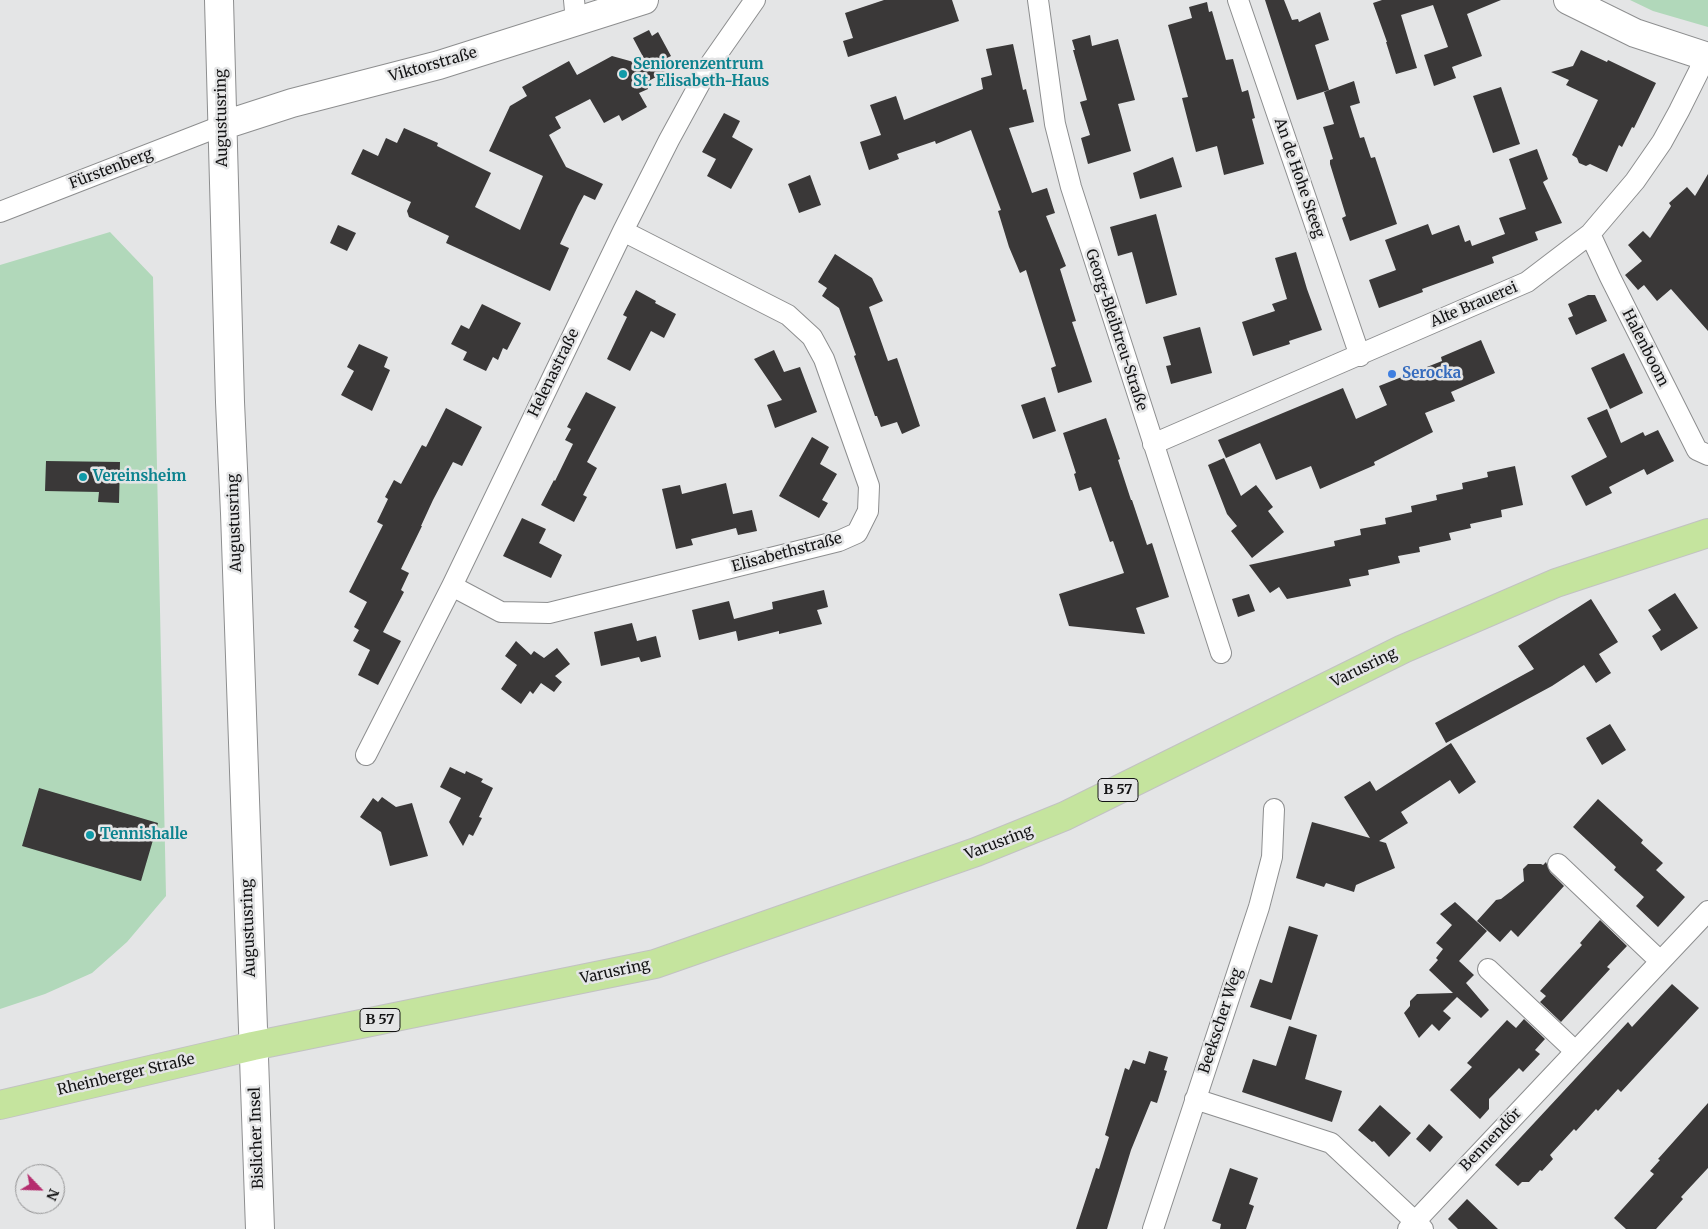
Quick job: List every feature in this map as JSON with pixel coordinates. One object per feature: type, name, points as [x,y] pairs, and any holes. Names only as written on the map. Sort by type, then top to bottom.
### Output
[{"type":"main road","name":"Augustusring","points":[[219,0],[221,126],[253,1046]]},
{"type":"main road","name":"Viktorstraße","points":[[221,126],[292,103],[439,65],[575,11],[644,0]]},
{"type":"main road","points":[[1568,0],[1635,33],[1706,56]]},
{"type":"main road","name":"Varusring","points":[[253,1046],[655,964],[976,852],[1065,816],[1430,637],[1556,583],[1708,533]]},
{"type":"main road","name":"Rheinberger Straße","points":[[0,1105],[253,1046]]},
{"type":"main road","name":"Bislicher Insel","points":[[253,1046],[260,1229]]},
{"type":"street","name":"Helenastraße","points":[[366,755],[452,586],[623,231],[669,140],[711,64],[756,0]]},
{"type":"street","name":"Georg-Bleibtreu-Straße","points":[[1038,0],[1055,124],[1071,187],[1221,653]]},
{"type":"street","name":"An de Hohe Steeg","points":[[1238,0],[1360,356]]},
{"type":"street","name":"Alte Brauerei","points":[[1153,444],[1360,356],[1527,282],[1590,234],[1635,181],[1662,142],[1706,56]]},
{"type":"street","name":"Fürstenberg","points":[[0,212],[221,126]]},
{"type":"street","name":"Elisabethstraße","points":[[452,586],[502,612],[549,613],[839,541],[857,533],[868,511],[869,486],[824,359],[812,337],[788,315],[623,231]]},
{"type":"street","name":"Halenboom","points":[[1590,234],[1697,450],[1708,455]]},
{"type":"street","name":"Beekscher Weg","points":[[1153,1229],[1259,907],[1272,857],[1274,809]]},
{"type":"street","points":[[1558,864],[1660,961]]},
{"type":"street","name":"Bennendör","points":[[1415,1226],[1575,1051],[1708,911]]},
{"type":"street","points":[[1488,969],[1575,1051]]},
{"type":"street","points":[[1195,1100],[1331,1143],[1415,1226]]},
{"type":"green space","points":[[1630,0],[1708,0],[1708,27],[1653,11]]},
{"type":"green space","points":[[110,232],[153,277],[166,896],[127,942],[92,973],[45,994],[0,1009],[0,265]]},
{"type":"building","points":[[884,0],[952,0],[959,21],[848,57],[843,41],[853,38],[845,13]]},
{"type":"building","points":[[1265,0],[1284,0],[1292,20],[1298,19],[1299,22],[1320,12],[1329,40],[1315,45],[1329,90],[1297,100]]},
{"type":"building","points":[[1382,0],[1501,0],[1467,14],[1482,56],[1452,67],[1456,78],[1434,86],[1424,55],[1448,47],[1433,5],[1401,15],[1417,68],[1396,74],[1373,3]]},
{"type":"building","points":[[1207,2],[1209,12],[1212,11],[1226,60],[1233,59],[1242,92],[1248,90],[1255,118],[1252,119],[1264,164],[1224,175],[1217,146],[1196,152],[1182,98],[1188,97],[1168,25],[1192,18],[1189,7]]},
{"type":"building","points":[[649,30],[652,36],[658,32],[671,56],[651,66],[667,71],[645,83],[648,89],[639,93],[647,107],[622,121],[619,115],[604,123],[590,99],[555,117],[561,128],[549,135],[566,167],[603,184],[595,200],[584,195],[578,206],[560,244],[569,248],[550,291],[446,243],[449,236],[409,217],[407,211],[411,202],[351,174],[363,149],[378,156],[386,138],[397,143],[404,128],[438,143],[437,146],[491,173],[475,207],[520,230],[543,176],[489,151],[510,106],[527,96],[522,87],[569,61],[577,75],[612,56],[648,66],[633,38]]},
{"type":"building","points":[[1090,35],[1092,46],[1118,39],[1135,100],[1118,104],[1131,151],[1088,164],[1081,138],[1090,135],[1080,102],[1087,100],[1072,40]]},
{"type":"building","points":[[1013,44],[1023,90],[1026,89],[1034,122],[1009,128],[1032,193],[1047,188],[1055,213],[1046,216],[1066,266],[1060,269],[1076,321],[1072,322],[1092,382],[1058,393],[1051,368],[1056,366],[1026,270],[1020,273],[1009,247],[998,211],[1001,210],[971,130],[936,144],[935,141],[897,154],[899,159],[869,170],[860,142],[881,135],[870,105],[896,96],[904,120],[983,89],[981,78],[992,75],[986,49]]},
{"type":"building","points":[[1581,50],[1607,62],[1608,60],[1656,83],[1634,128],[1632,127],[1622,147],[1619,145],[1607,172],[1590,164],[1586,166],[1579,163],[1577,158],[1572,155],[1598,100],[1566,85],[1569,80],[1551,72],[1573,66]]},
{"type":"building","points":[[1354,81],[1360,103],[1350,106],[1360,138],[1364,137],[1371,158],[1375,157],[1397,224],[1350,241],[1342,218],[1346,216],[1330,164],[1330,160],[1333,159],[1323,127],[1334,124],[1324,92]]},
{"type":"building","points":[[1501,87],[1520,144],[1493,153],[1473,96]]},
{"type":"building","points":[[724,113],[740,121],[732,137],[753,149],[731,189],[707,176],[716,159],[702,152]]},
{"type":"building","points":[[1537,149],[1548,179],[1543,182],[1562,223],[1535,232],[1538,240],[1492,257],[1494,263],[1422,289],[1423,292],[1379,308],[1369,280],[1396,270],[1385,240],[1428,224],[1432,235],[1459,225],[1465,242],[1470,240],[1472,246],[1505,234],[1499,218],[1526,209],[1509,159]]},
{"type":"building","points":[[1173,157],[1182,187],[1140,199],[1133,173]]},
{"type":"building","points":[[1708,174],[1708,331],[1671,289],[1657,301],[1644,285],[1638,290],[1625,275],[1642,261],[1628,245],[1643,231],[1650,238],[1671,206],[1669,203],[1687,187],[1695,196]]},
{"type":"building","points":[[810,175],[821,205],[799,213],[788,184]]},
{"type":"building","points":[[1156,214],[1177,295],[1146,304],[1132,252],[1118,256],[1110,227]]},
{"type":"building","points":[[338,225],[356,233],[347,251],[330,243]]},
{"type":"building","points":[[1296,252],[1322,330],[1289,341],[1290,344],[1253,356],[1242,322],[1275,311],[1272,304],[1287,299],[1275,258]]},
{"type":"building","points":[[835,254],[872,278],[883,301],[869,307],[888,361],[897,358],[920,426],[902,434],[897,422],[881,427],[877,416],[875,416],[839,308],[822,296],[827,288],[818,282]]},
{"type":"building","points":[[636,290],[676,314],[664,338],[651,331],[630,371],[607,359],[627,317],[623,315]]},
{"type":"building","points":[[1588,295],[1595,295],[1607,321],[1576,335],[1568,318],[1573,316],[1568,304]]},
{"type":"building","points":[[482,304],[521,323],[507,350],[503,348],[498,360],[493,357],[486,371],[463,360],[467,352],[451,344],[461,325],[469,329]]},
{"type":"building","points":[[1200,327],[1212,373],[1171,384],[1166,366],[1171,365],[1163,337]]},
{"type":"building","points":[[1481,340],[1495,373],[1451,392],[1455,401],[1425,413],[1433,432],[1374,462],[1375,465],[1320,489],[1311,466],[1276,480],[1260,443],[1226,458],[1218,440],[1343,388],[1356,419],[1387,405],[1379,386],[1442,361],[1441,357]]},
{"type":"building","points":[[359,344],[388,357],[384,367],[390,370],[372,411],[341,395],[354,371],[347,367]]},
{"type":"building","points":[[774,350],[784,372],[800,367],[817,412],[775,428],[767,405],[782,400],[754,359]]},
{"type":"building","points":[[1624,353],[1643,393],[1610,409],[1591,368]]},
{"type":"building","points":[[586,392],[616,407],[587,462],[597,468],[583,495],[587,497],[574,522],[541,505],[573,444],[565,440],[571,429],[567,427]]},
{"type":"building","points":[[1045,397],[1056,431],[1033,439],[1021,405]]},
{"type":"building","points":[[446,408],[482,427],[462,466],[453,462],[401,569],[409,573],[401,590],[404,592],[383,632],[401,641],[378,685],[358,675],[370,650],[353,641],[359,630],[354,627],[367,602],[349,592],[383,525],[377,522],[388,499],[385,497],[394,480],[401,484],[422,445],[426,447]]},
{"type":"building","points":[[1607,409],[1621,443],[1643,432],[1645,436],[1658,430],[1674,461],[1647,475],[1644,469],[1609,487],[1612,493],[1586,506],[1571,476],[1607,457],[1587,418]]},
{"type":"building","points":[[1106,418],[1131,500],[1147,545],[1152,543],[1169,597],[1136,608],[1145,634],[1069,626],[1059,594],[1124,573],[1113,541],[1110,542],[1091,487],[1079,491],[1074,474],[1076,473],[1063,433]]},
{"type":"building","points":[[812,437],[829,447],[820,464],[837,474],[822,500],[828,503],[819,518],[779,496]]},
{"type":"building","points":[[1224,458],[1241,496],[1256,485],[1273,507],[1268,511],[1284,532],[1252,558],[1231,531],[1237,526],[1227,514],[1208,465]]},
{"type":"building","name":"Vereinsheim","points":[[46,461],[120,462],[119,503],[98,502],[99,492],[45,491]]},
{"type":"building","points":[[1515,466],[1523,505],[1501,510],[1502,517],[1470,524],[1471,528],[1449,533],[1451,540],[1419,547],[1420,552],[1398,556],[1400,563],[1368,570],[1369,575],[1349,579],[1351,586],[1287,599],[1279,587],[1270,593],[1249,565],[1335,546],[1334,541],[1361,535],[1360,529],[1386,524],[1385,518],[1412,512],[1411,506],[1437,500],[1436,495],[1463,489],[1462,483],[1488,477],[1487,472]]},
{"type":"building","points":[[726,483],[733,514],[752,510],[757,531],[738,535],[736,528],[691,539],[693,545],[676,549],[662,489],[680,485],[682,494]]},
{"type":"building","points":[[522,518],[546,529],[539,543],[562,555],[551,578],[503,556]]},
{"type":"building","points":[[824,590],[828,607],[817,610],[822,624],[779,634],[779,631],[738,641],[736,631],[699,640],[692,610],[729,601],[734,619],[773,609],[772,602]]},
{"type":"building","points":[[1675,593],[1698,628],[1661,651],[1652,636],[1661,630],[1648,610]]},
{"type":"building","points":[[1249,594],[1255,611],[1238,617],[1232,599]]},
{"type":"building","points":[[1591,599],[1618,642],[1599,654],[1611,673],[1596,683],[1584,665],[1552,686],[1446,743],[1435,723],[1534,669],[1518,646]]},
{"type":"building","points":[[632,623],[637,641],[656,636],[661,657],[641,662],[639,657],[601,666],[594,632]]},
{"type":"building","points":[[516,641],[531,655],[534,651],[544,658],[557,648],[570,664],[555,676],[562,682],[554,692],[541,683],[533,694],[530,691],[521,704],[501,689],[517,665],[505,656]]},
{"type":"building","points":[[1610,724],[1626,750],[1602,765],[1586,738]]},
{"type":"building","points":[[1451,743],[1476,782],[1459,794],[1450,780],[1401,812],[1408,823],[1379,841],[1386,843],[1395,868],[1356,885],[1354,892],[1326,883],[1324,887],[1296,878],[1312,822],[1370,838],[1344,797],[1370,781],[1376,791]]},
{"type":"building","points":[[450,767],[465,774],[466,771],[483,779],[481,782],[493,788],[479,817],[482,818],[473,836],[469,834],[463,846],[449,822],[461,798],[440,787]]},
{"type":"building","name":"Tennishalle","points":[[39,788],[158,823],[141,881],[22,846]]},
{"type":"building","points":[[382,797],[396,807],[412,803],[428,856],[390,866],[381,832],[360,817],[373,798],[378,802]]},
{"type":"building","points":[[1598,799],[1643,840],[1641,843],[1663,863],[1656,870],[1685,897],[1658,927],[1636,906],[1644,897],[1614,870],[1616,867],[1573,827]]},
{"type":"building","points":[[1546,862],[1550,872],[1564,886],[1518,937],[1511,930],[1500,942],[1477,921],[1496,900],[1501,899],[1524,881],[1523,869],[1528,864],[1543,865]]},
{"type":"building","points":[[1455,902],[1487,931],[1459,961],[1474,975],[1466,983],[1489,1010],[1481,1018],[1457,997],[1443,1011],[1451,1018],[1439,1031],[1432,1024],[1419,1038],[1404,1013],[1410,1006],[1410,1001],[1417,994],[1453,993],[1429,970],[1438,960],[1436,958],[1443,949],[1436,943],[1452,925],[1440,914]]},
{"type":"building","points":[[1600,920],[1627,946],[1607,967],[1610,969],[1561,1022],[1540,1002],[1546,996],[1540,991],[1582,945],[1580,943]]},
{"type":"building","points":[[1289,926],[1318,935],[1291,1020],[1250,1007],[1260,979],[1272,983]]},
{"type":"building","points":[[1672,984],[1699,1008],[1621,1092],[1618,1089],[1576,1131],[1574,1129],[1550,1155],[1553,1159],[1542,1171],[1540,1170],[1529,1182],[1522,1182],[1518,1186],[1495,1165],[1628,1022],[1632,1027]]},
{"type":"building","points":[[1524,1019],[1545,1039],[1535,1050],[1540,1054],[1523,1072],[1519,1068],[1489,1099],[1489,1109],[1480,1119],[1450,1090],[1472,1067],[1467,1063],[1507,1020],[1516,1028]]},
{"type":"building","points":[[1289,1026],[1317,1035],[1305,1079],[1342,1091],[1332,1122],[1242,1092],[1253,1059],[1276,1066]]},
{"type":"building","points":[[1149,1051],[1168,1057],[1164,1070],[1167,1071],[1157,1103],[1151,1101],[1131,1150],[1107,1229],[1076,1229],[1096,1168],[1099,1169],[1109,1137],[1105,1135],[1125,1068],[1129,1070],[1133,1060],[1145,1064]]},
{"type":"building","points":[[1708,1103],[1708,1168],[1681,1197],[1683,1199],[1656,1229],[1626,1229],[1614,1218],[1654,1174],[1650,1171],[1660,1160],[1658,1159]]},
{"type":"building","points":[[1380,1105],[1411,1133],[1389,1157],[1374,1141],[1372,1142],[1358,1130]]},
{"type":"building","points":[[1429,1124],[1443,1137],[1430,1152],[1416,1139]]},
{"type":"building","points":[[1230,1168],[1258,1178],[1249,1204],[1254,1206],[1246,1229],[1220,1229],[1221,1224],[1212,1221]]},
{"type":"building","points":[[1467,1199],[1498,1229],[1458,1229],[1448,1219]]},
{"type":"place","name":"Seniorenzentrum St. Elisabeth-Haus","points":[[623,74]]},
{"type":"place","name":"Serocka","points":[[1392,374]]},
{"type":"place","name":"Vereinsheim","points":[[83,477]]},
{"type":"place","name":"Tennishalle","points":[[90,835]]}]
